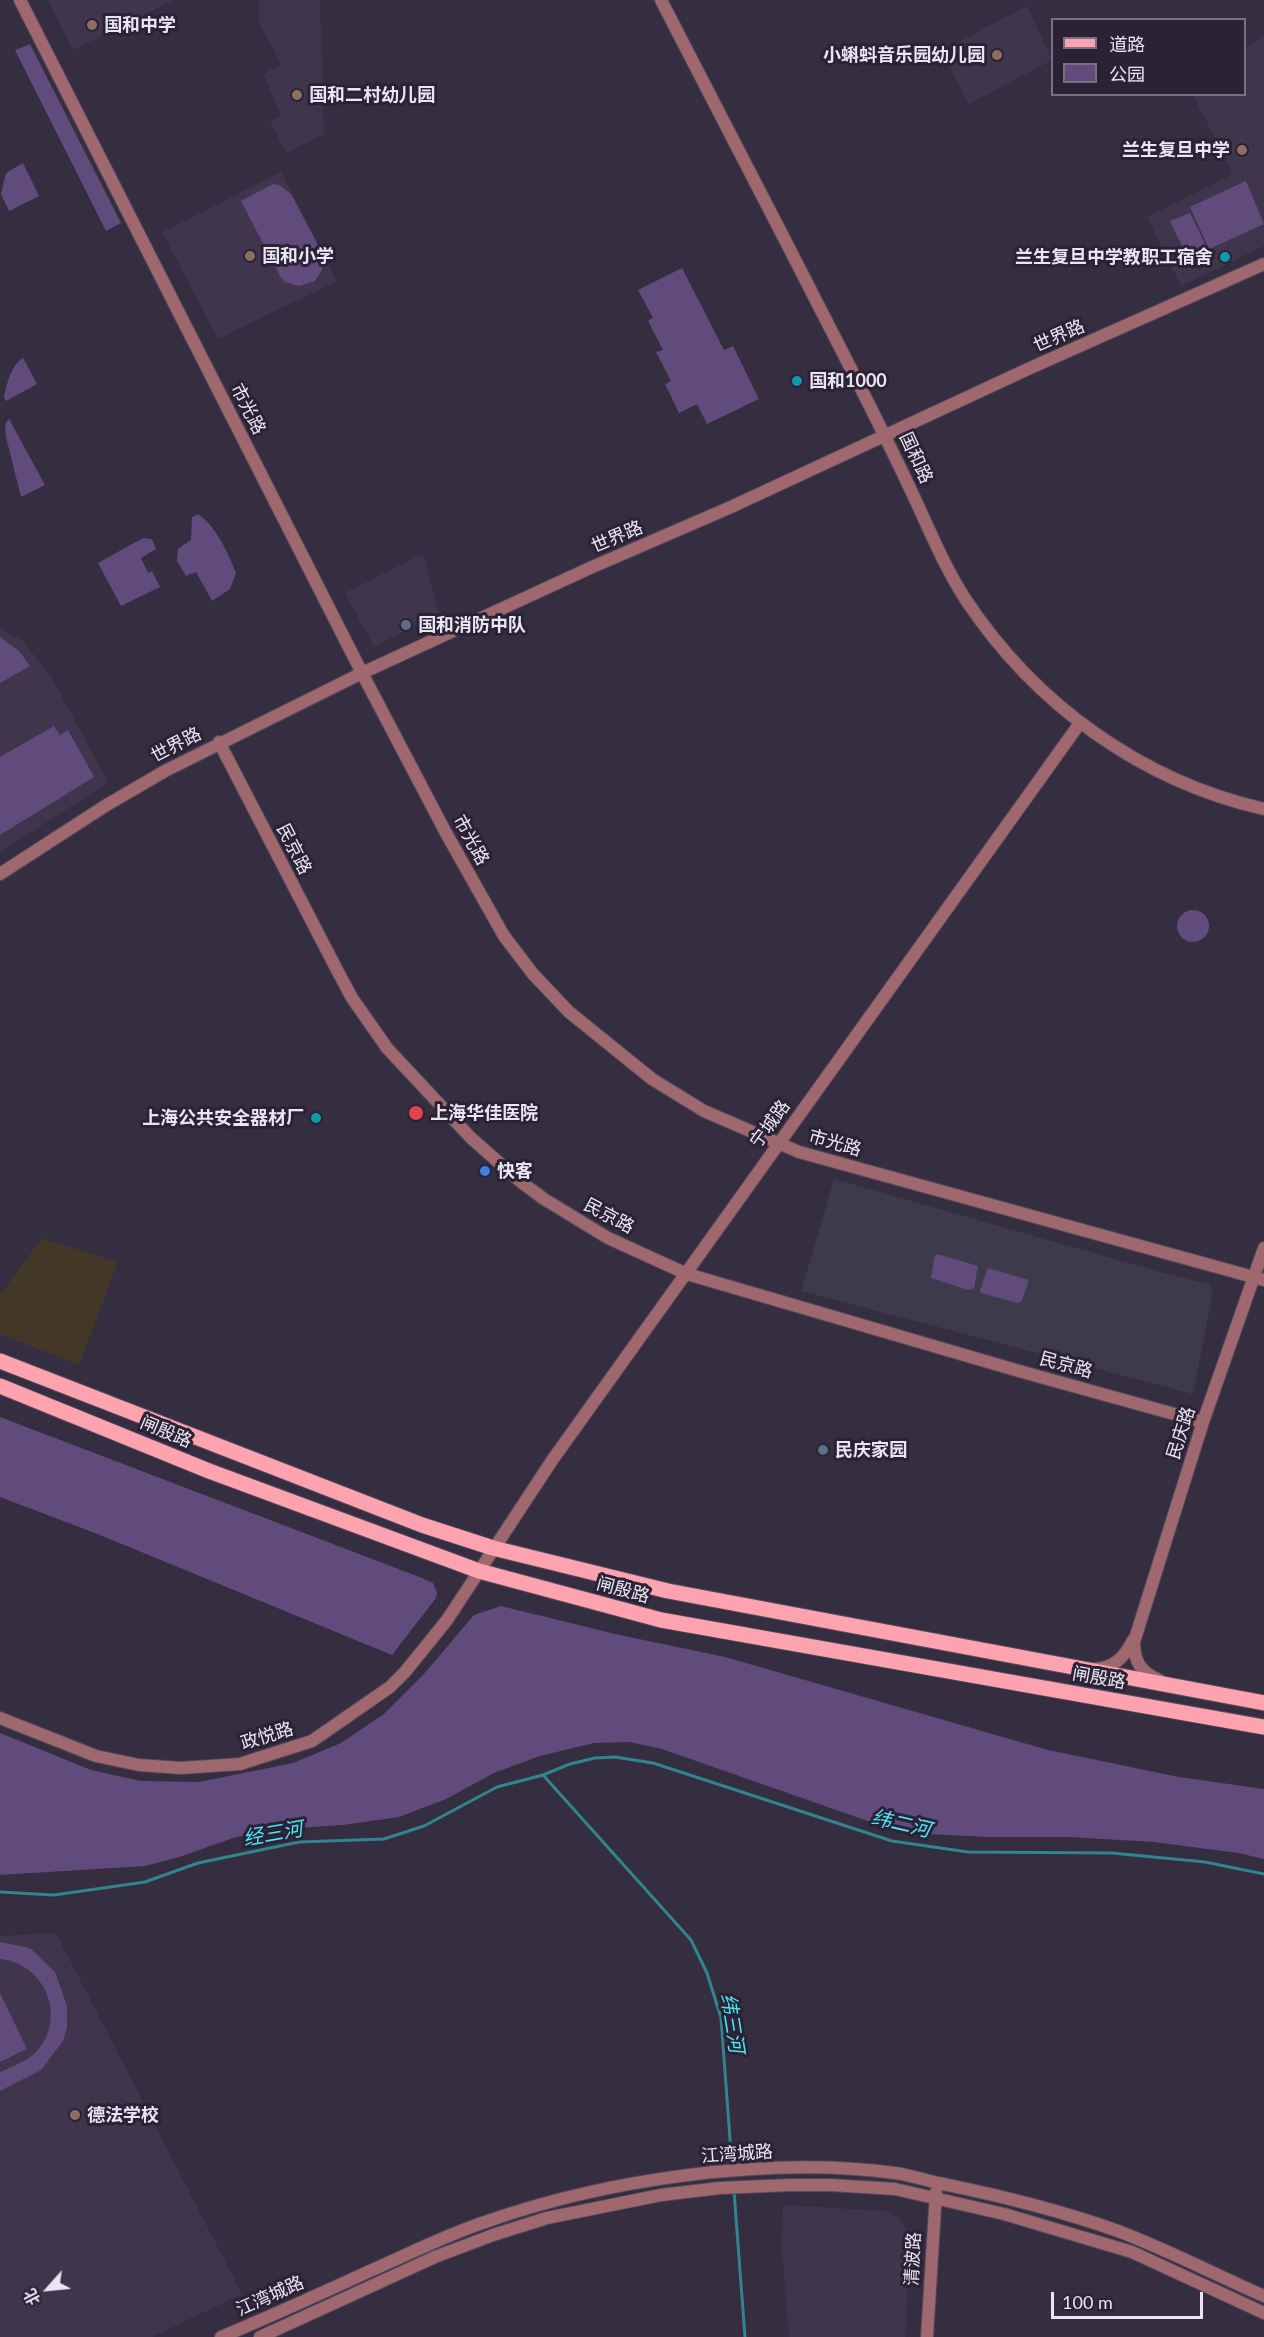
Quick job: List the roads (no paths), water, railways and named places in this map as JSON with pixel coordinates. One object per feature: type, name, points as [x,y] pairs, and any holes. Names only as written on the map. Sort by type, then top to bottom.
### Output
[{"type":"main road","name":"闸殷路","points":[[0,1361],[407,1519],[493,1548],[669,1591],[1264,1703]]},
{"type":"main road","name":"闸殷路","points":[[0,1386],[209,1471],[479,1571],[575,1597],[672,1622],[1264,1727]]},
{"type":"main road","points":[[407,1519],[419,1533],[417,1540],[409,1545]]},
{"type":"main road","points":[[575,1597],[553,1586],[550,1578],[564,1568],[583,1569]]},
{"type":"street","name":"市光路","points":[[20,0],[362,673],[478,891],[504,936],[533,974],[569,1012],[652,1079],[704,1111],[778,1144],[799,1152],[1259,1279]]},
{"type":"street","name":"国和路","points":[[661,0],[885,436],[964,598],[997,644],[1034,684],[1080,723],[1142,764],[1193,787],[1264,809]]},
{"type":"street","name":"世界路","points":[[0,874],[144,782],[219,742],[590,568],[732,507],[1028,369],[1264,264]]},
{"type":"street","name":"宁城路","points":[[493,1548],[553,1459],[1080,723]]},
{"type":"street","name":"民京路","points":[[219,742],[352,998],[387,1048],[471,1138],[529,1188],[608,1238],[687,1274],[1203,1422]]},
{"type":"street","name":"民庆路","points":[[1084,1670],[1106,1668],[1119,1661],[1130,1646],[1137,1630],[1203,1422],[1259,1279],[1264,1248]]},
{"type":"street","name":"政悦路","points":[[0,1718],[96,1756],[139,1765],[181,1768],[240,1764],[312,1741],[390,1687],[405,1672],[447,1620],[493,1548]]},
{"type":"street","name":"民庆路","points":[[1137,1630],[1134,1655],[1140,1668],[1156,1679],[1180,1687]]},
{"type":"street","name":"江湾城路","points":[[221,2337],[236,2334],[429,2243],[515,2212],[600,2190],[720,2172],[830,2168],[895,2173],[936,2182],[1048,2209],[1120,2232],[1264,2296]]},
{"type":"street","name":"清波路","points":[[927,2337],[936,2182]]},
{"type":"street","name":"江湾城路","points":[[260,2337],[435,2257],[520,2226],[604,2205],[661,2195],[750,2187],[842,2186],[895,2189],[1004,2214],[1122,2249],[1194,2279],[1264,2313]]},
{"type":"waterway","name":"纬二河","points":[[0,1892],[54,1895],[145,1882],[198,1863],[299,1842],[384,1839],[424,1826],[497,1787],[543,1775],[570,1764],[595,1758],[615,1757],[653,1763],[892,1841],[968,1852],[1112,1853],[1205,1862],[1264,1874]]},
{"type":"waterway","name":"纬三河","points":[[543,1775],[691,1940],[707,1973],[721,2018],[732,2166]]},
{"type":"waterway","name":"纬三河","points":[[734,2191],[745,2337]]},
{"type":"place","name":"国和中学","points":[[92,25]]},
{"type":"place","name":"小蝌蚪音乐园幼儿园","points":[[997,55]]},
{"type":"place","name":"国和二村幼儿园","points":[[297,95]]},
{"type":"place","name":"兰生复旦中学","points":[[1242,150]]},
{"type":"place","name":"国和小学","points":[[250,256]]},
{"type":"place","name":"兰生复旦中学教职工宿舍","points":[[1225,257]]},
{"type":"place","name":"国和1000","points":[[797,381]]},
{"type":"place","name":"国和消防中队","points":[[406,625]]},
{"type":"place","name":"上海华佳医院","points":[[416,1113]]},
{"type":"place","name":"上海公共安全器材厂","points":[[316,1118]]},
{"type":"place","name":"快客","points":[[485,1171]]},
{"type":"place","name":"民庆家园","points":[[823,1450]]},
{"type":"place","name":"德法学校","points":[[75,2115]]},
{"type":"water label","name":"经三河","points":[[273,1834]]}]
